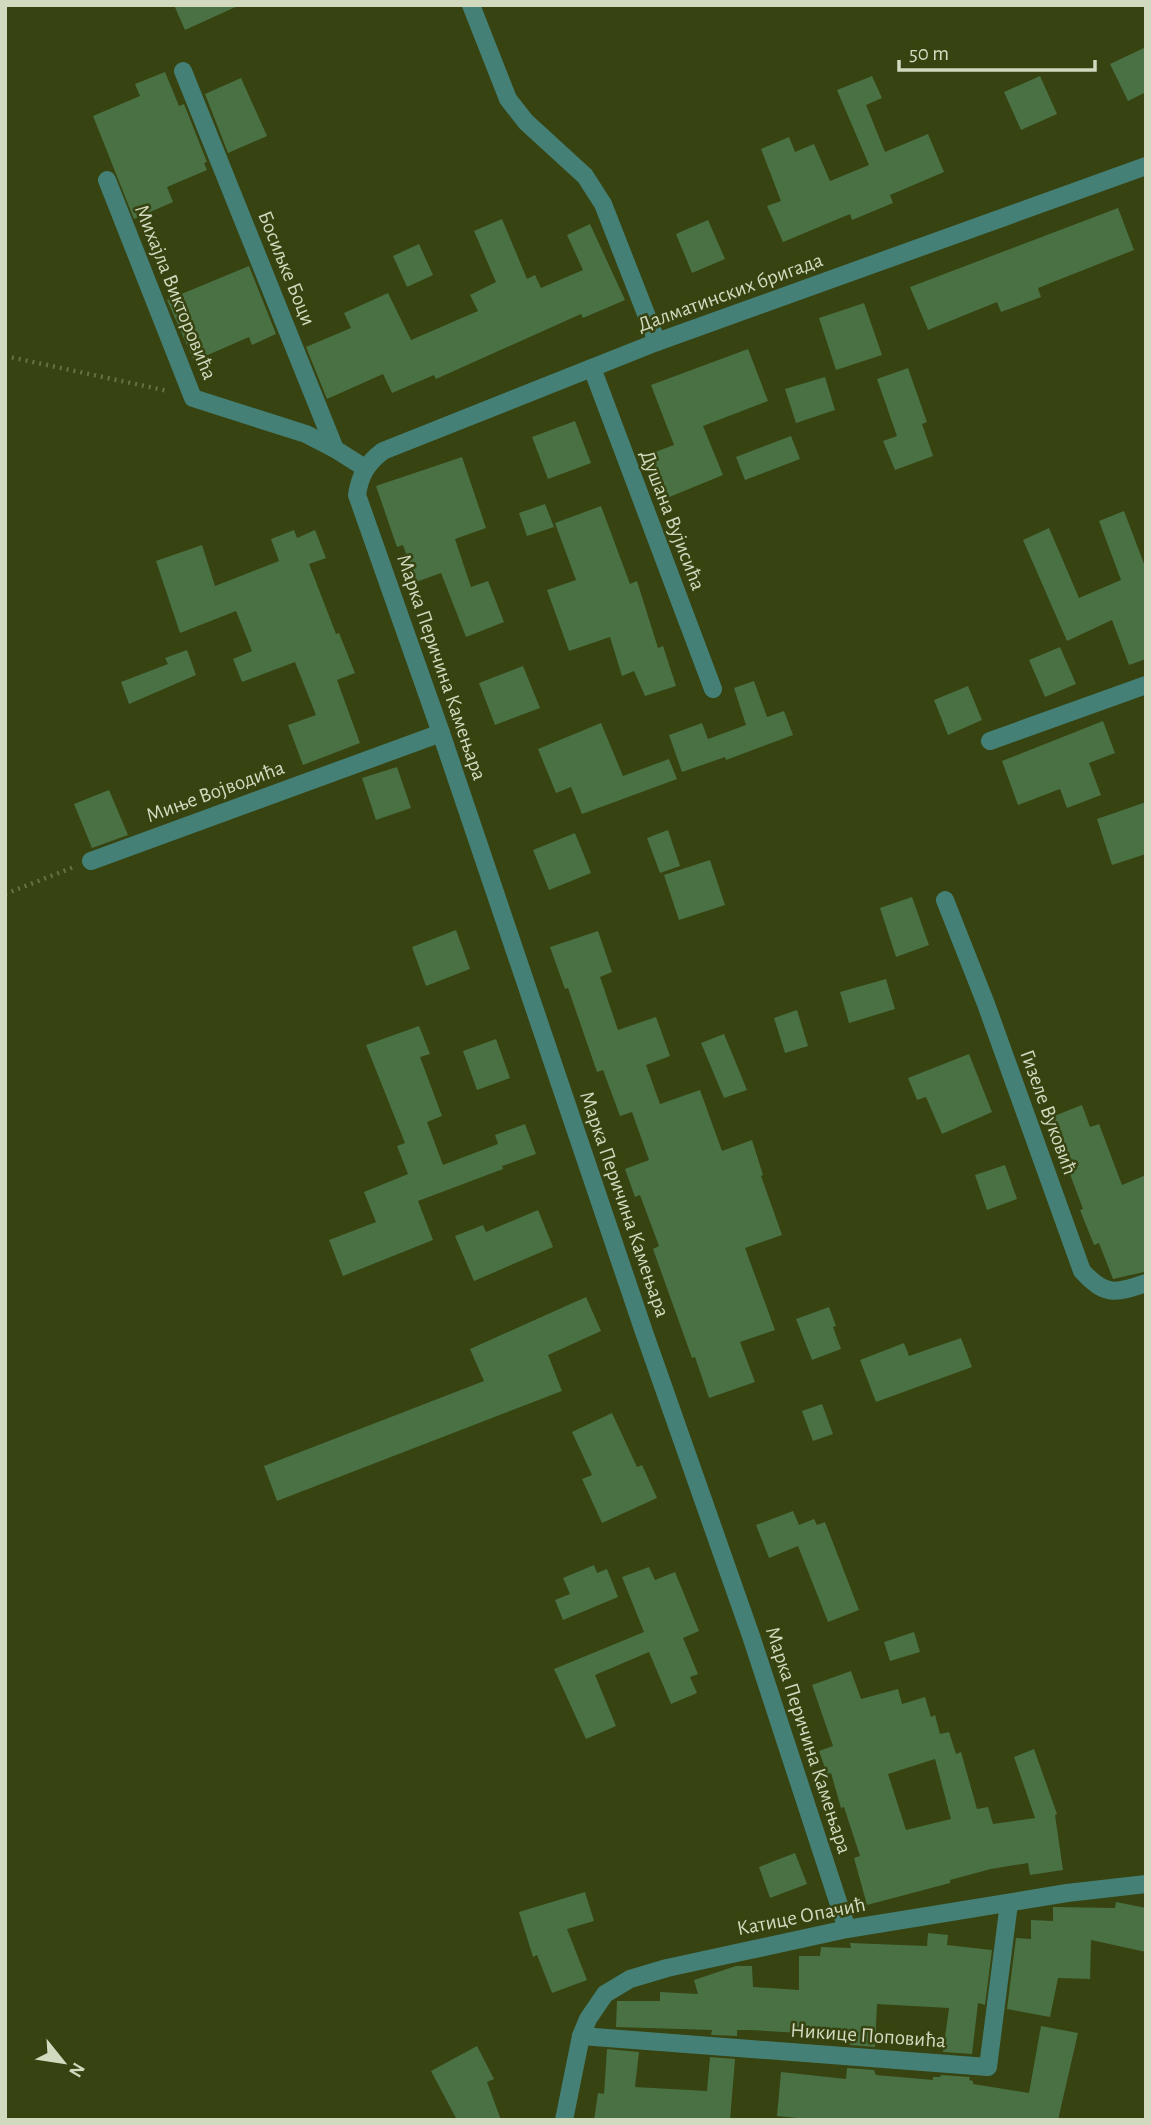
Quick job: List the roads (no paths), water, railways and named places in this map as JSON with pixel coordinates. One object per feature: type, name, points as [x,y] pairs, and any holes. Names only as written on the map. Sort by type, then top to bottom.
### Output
[{"type":"street","points":[[471,5],[508,99],[526,122],[585,176],[603,204],[657,342]]},
{"type":"street","name":"Босиљке Боци","points":[[183,71],[335,449]]},
{"type":"street","name":"Далматинских бригада","points":[[365,468],[383,451],[657,342],[1146,166]]},
{"type":"street","name":"Михајла Викторовића","points":[[107,180],[193,398],[306,434],[335,449]]},
{"type":"street","name":"Душана Вујисића","points":[[592,368],[713,689]]},
{"type":"street","points":[[335,449],[365,468]]},
{"type":"street","name":"Марка Перичина Камењара","points":[[365,468],[357,495],[751,1636],[847,1928]]},
{"type":"street","points":[[990,741],[1146,685]]},
{"type":"street","name":"Миње Војводића","points":[[91,861],[441,733]]},
{"type":"street","name":"Гизеле Вуковић","points":[[946,900],[1082,1271],[1094,1284],[1109,1291],[1121,1292],[1146,1283]]},
{"type":"street","name":"Катице Опачић","points":[[564,2120],[581,2036],[592,2012],[605,1994],[630,1979],[667,1968],[847,1928],[1116,1886],[1146,1884]]},
{"type":"street","name":"Никице Поповића","points":[[581,2036],[988,2067],[1009,1903]]}]
